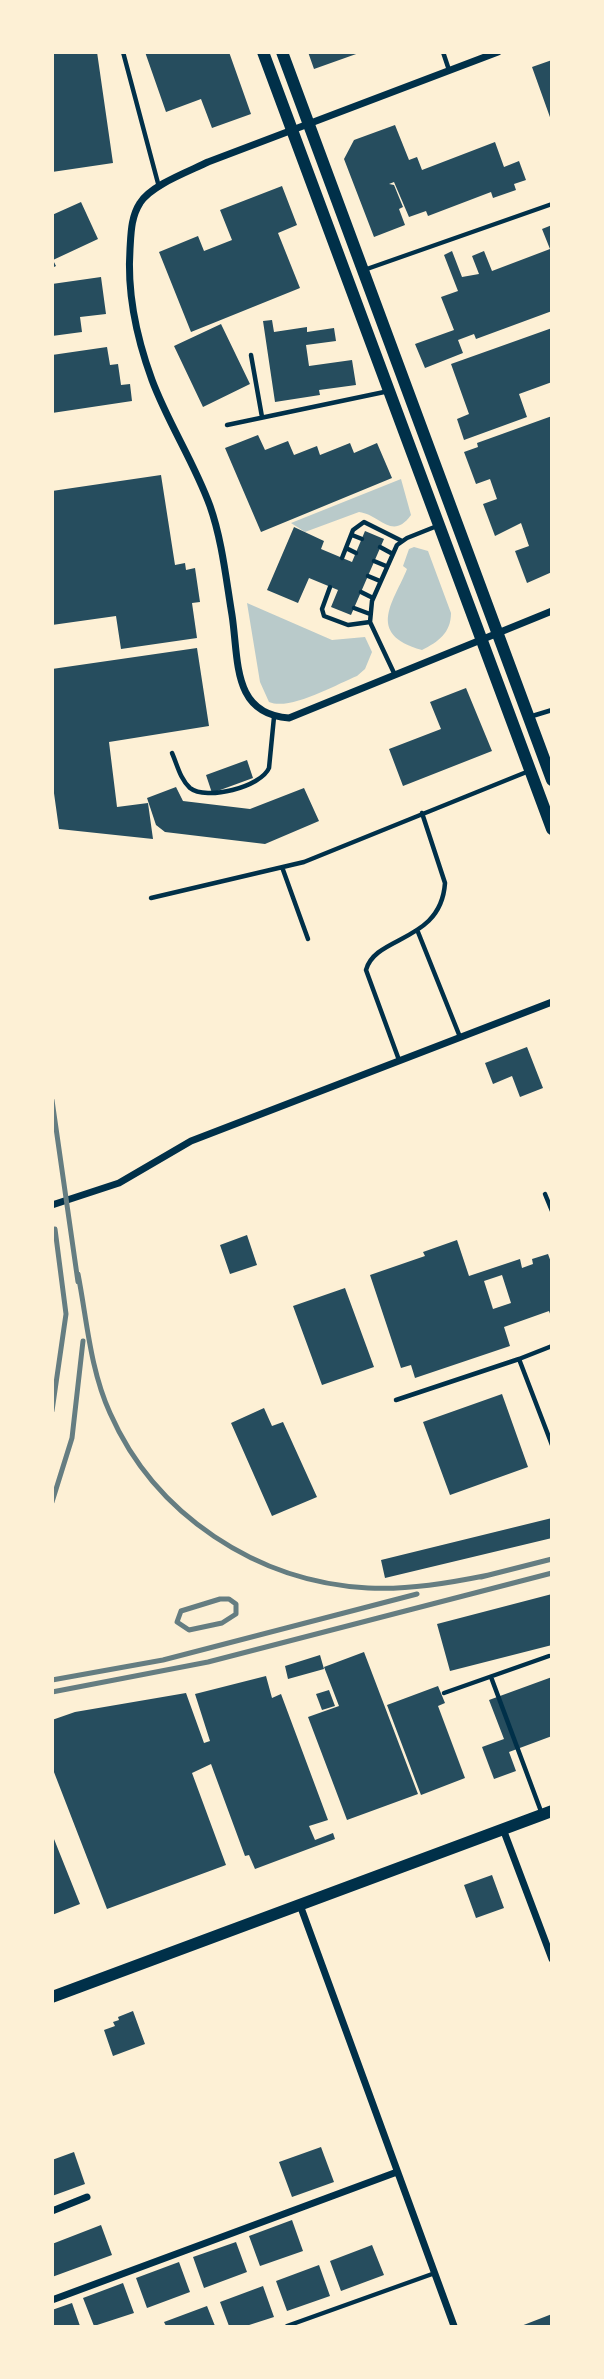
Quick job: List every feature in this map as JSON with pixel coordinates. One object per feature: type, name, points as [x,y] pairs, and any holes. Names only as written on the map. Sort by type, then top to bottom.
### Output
[{"type":"street","points":[[263,52],[551,829]]},
{"type":"street","points":[[282,52],[551,777]]},
{"type":"street","points":[[495,53],[208,162],[159,188],[141,201],[132,224],[128,273],[132,307],[151,379],[210,506],[224,564],[247,701],[257,710],[274,717],[289,718],[496,631],[551,611]]},
{"type":"street","points":[[52,1205],[119,1183],[191,1141],[551,1002]]},
{"type":"street","points":[[52,1997],[547,1813]]},
{"type":"street","points":[[503,1829],[551,1959]]},
{"type":"street","points":[[300,1905],[454,2326]]},
{"type":"street","points":[[52,2300],[397,2172]]},
{"type":"street","points":[[52,2211],[87,2197]]},
{"type":"lane","points":[[124,52],[159,188]]},
{"type":"lane","points":[[443,52],[450,71]]},
{"type":"lane","points":[[362,270],[551,204]]},
{"type":"lane","points":[[251,355],[262,417]]},
{"type":"lane","points":[[227,425],[390,391]]},
{"type":"lane","points":[[342,558],[352,534],[364,522],[402,541]]},
{"type":"lane","points":[[394,673],[370,622],[373,598],[391,553],[402,541],[439,525]]},
{"type":"lane","points":[[352,534],[362,539]]},
{"type":"lane","points":[[380,547],[391,553]]},
{"type":"lane","points":[[346,548],[356,553]]},
{"type":"lane","points":[[374,561],[386,566]]},
{"type":"lane","points":[[368,576],[380,581]]},
{"type":"lane","points":[[330,587],[322,609],[324,616],[348,625],[370,622]]},
{"type":"lane","points":[[361,592],[373,598]]},
{"type":"lane","points":[[326,595],[334,599]]},
{"type":"lane","points":[[354,608],[370,614]]},
{"type":"lane","points":[[528,717],[551,710]]},
{"type":"lane","points":[[172,753],[184,782],[199,794],[210,795],[256,782],[266,776],[269,768],[274,717]]},
{"type":"lane","points":[[151,898],[304,862],[530,771]]},
{"type":"lane","points":[[399,1061],[366,970],[375,954],[418,932],[436,912],[444,895],[445,883],[422,813]]},
{"type":"lane","points":[[282,867],[308,939]]},
{"type":"lane","points":[[418,932],[460,1038]]},
{"type":"lane","points":[[545,1194],[551,1211]]},
{"type":"lane","points":[[396,1400],[551,1346]]},
{"type":"lane","points":[[519,1359],[551,1445]]},
{"type":"lane","points":[[444,1693],[550,1656]]},
{"type":"lane","points":[[491,1676],[547,1813]]},
{"type":"lane","points":[[287,2326],[435,2273]]},
{"type":"shaded area","points":[[401,479],[411,515],[398,526],[386,524],[359,512],[305,532],[291,523]]},
{"type":"shaded area","points":[[414,547],[428,551],[451,613],[446,631],[433,644],[422,650],[404,643],[394,635],[389,626],[388,615],[407,569],[403,566],[409,549]]},
{"type":"shaded area","points":[[247,603],[332,640],[365,637],[372,652],[365,669],[357,676],[300,700],[278,704],[269,702],[260,682]]},
{"type":"building","points":[[52,52],[97,52],[113,163],[52,172]]},
{"type":"building","points":[[145,52],[229,52],[251,114],[212,128],[201,99],[166,112]]},
{"type":"building","points":[[308,52],[359,52],[359,53],[314,69]]},
{"type":"building","points":[[552,60],[552,120],[551,120],[532,67]]},
{"type":"building","points":[[395,125],[409,160],[417,157],[422,170],[495,142],[504,167],[519,161],[526,180],[514,184],[516,190],[493,198],[491,192],[428,216],[426,211],[409,217],[394,182],[389,184],[394,185],[403,207],[399,209],[405,225],[374,237],[344,159],[354,140]]},
{"type":"building","points":[[282,186],[297,225],[278,233],[300,288],[191,332],[159,252],[198,236],[204,251],[232,240],[220,210]]},
{"type":"building","points":[[81,202],[98,239],[53,260],[56,266],[52,268],[52,215]]},
{"type":"building","points":[[552,225],[552,311],[476,339],[474,334],[458,340],[463,353],[425,368],[415,344],[454,330],[441,297],[458,291],[444,255],[452,251],[462,277],[479,274],[472,256],[484,251],[492,271],[550,249],[542,229]]},
{"type":"building","points":[[101,277],[106,314],[80,317],[82,332],[52,336],[52,284]]},
{"type":"building","points":[[272,320],[274,332],[307,327],[307,332],[334,328],[336,341],[306,345],[309,366],[352,360],[356,385],[319,390],[320,395],[275,402],[263,321]]},
{"type":"building","points":[[221,324],[250,384],[203,407],[174,346]]},
{"type":"building","points":[[552,328],[552,382],[519,394],[527,417],[464,440],[457,419],[469,414],[451,364]]},
{"type":"building","points":[[107,347],[110,365],[118,364],[121,385],[130,384],[132,401],[52,413],[52,355]]},
{"type":"building","points":[[552,416],[552,572],[527,583],[515,551],[529,546],[521,523],[495,536],[483,504],[497,499],[490,479],[476,484],[464,452],[478,447],[477,443]]},
{"type":"building","points":[[258,435],[265,450],[288,441],[294,455],[317,446],[320,455],[350,443],[354,453],[377,443],[392,478],[261,532],[225,448]]},
{"type":"building","points":[[161,475],[175,565],[185,563],[186,570],[195,568],[200,602],[192,603],[197,638],[121,649],[116,616],[52,625],[52,491]]},
{"type":"building","points":[[294,527],[324,541],[321,549],[352,562],[365,531],[384,539],[351,615],[331,607],[338,590],[309,578],[298,603],[267,590]]},
{"type":"building","points":[[197,648],[209,726],[109,742],[117,807],[148,803],[153,839],[59,829],[52,779],[52,669]]},
{"type":"building","points":[[466,688],[492,751],[403,786],[389,749],[441,729],[430,702]]},
{"type":"building","points":[[247,760],[253,778],[212,793],[206,775]]},
{"type":"building","points":[[176,787],[183,801],[250,809],[304,788],[319,821],[265,844],[165,832],[156,825],[147,798]]},
{"type":"building","points":[[527,1047],[543,1088],[520,1097],[512,1076],[493,1084],[485,1063]]},
{"type":"building","points":[[247,1235],[257,1265],[230,1274],[220,1245]]},
{"type":"building","points":[[457,1240],[469,1276],[520,1259],[522,1268],[533,1264],[532,1259],[548,1254],[552,1265],[552,1319],[549,1311],[504,1327],[510,1346],[415,1378],[411,1365],[401,1368],[370,1275],[425,1256],[423,1252]],"holes":[[[502,1275],[511,1303],[493,1309],[484,1281]]]},
{"type":"building","points":[[345,1288],[374,1367],[322,1385],[293,1306]]},
{"type":"building","points":[[502,1394],[528,1467],[450,1495],[423,1422]]},
{"type":"building","points":[[264,1408],[272,1426],[283,1422],[317,1497],[272,1516],[231,1423]]},
{"type":"building","points":[[552,1518],[552,1538],[385,1578],[381,1560]]},
{"type":"building","points":[[552,1594],[552,1645],[450,1671],[437,1624]]},
{"type":"building","points":[[364,1652],[418,1794],[347,1820],[308,1717],[339,1706],[324,1667]]},
{"type":"building","points":[[320,1655],[324,1669],[288,1679],[285,1666]]},
{"type":"building","points":[[266,1676],[272,1698],[281,1694],[328,1820],[309,1826],[315,1840],[333,1833],[335,1839],[255,1869],[249,1855],[245,1856],[211,1764],[192,1773],[226,1865],[107,1909],[52,1767],[52,1720],[75,1712],[186,1693],[204,1743],[210,1741],[195,1694]]},
{"type":"building","points":[[552,1677],[552,1736],[509,1752],[516,1771],[494,1779],[482,1747],[504,1739],[489,1700]]},
{"type":"building","points":[[438,1686],[445,1703],[438,1706],[465,1778],[421,1795],[387,1705]]},
{"type":"building","points":[[329,1690],[335,1706],[322,1710],[316,1694]]},
{"type":"building","points":[[52,1834],[80,1904],[52,1915]]},
{"type":"building","points":[[492,1875],[504,1908],[476,1918],[464,1885]]},
{"type":"building","points":[[133,2011],[145,2044],[113,2056],[104,2030],[115,2026],[113,2022],[119,2020],[118,2017]]},
{"type":"building","points":[[321,2147],[334,2182],[292,2197],[279,2162]]},
{"type":"building","points":[[74,2152],[85,2184],[52,2196],[52,2160]]},
{"type":"building","points":[[292,2220],[303,2251],[260,2266],[249,2236]]},
{"type":"building","points":[[101,2225],[112,2255],[52,2277],[52,2244]]},
{"type":"building","points":[[236,2242],[247,2272],[204,2288],[193,2257]]},
{"type":"building","points":[[372,2245],[384,2275],[341,2291],[330,2261]]},
{"type":"building","points":[[179,2262],[190,2292],[147,2308],[136,2278]]},
{"type":"building","points":[[319,2265],[330,2296],[287,2311],[276,2281]]},
{"type":"building","points":[[123,2283],[134,2313],[94,2326],[83,2298]]},
{"type":"building","points":[[263,2286],[274,2317],[246,2326],[229,2326],[220,2302]]},
{"type":"building","points":[[72,2303],[80,2326],[52,2326],[52,2310]]},
{"type":"building","points":[[207,2306],[215,2326],[166,2326],[164,2322]]},
{"type":"building","points":[[552,2314],[552,2326],[521,2326]]},
{"type":"railway","points":[[52,1100],[78,1282]]},
{"type":"railway","points":[[52,1411],[66,1314],[55,1229]]},
{"type":"railway","points":[[78,1274],[93,1362],[103,1396],[129,1450],[154,1483],[182,1512],[214,1536],[249,1557],[287,1572],[327,1583],[368,1588],[399,1588],[489,1575]]},
{"type":"railway","points":[[52,1502],[72,1438],[83,1341]]},
{"type":"railway","points":[[481,1577],[552,1559]]},
{"type":"railway","points":[[52,1692],[208,1662],[552,1573]]},
{"type":"railway","points":[[52,1680],[163,1660],[417,1594]]},
{"type":"railway","points":[[220,1599],[229,1599],[236,1604],[236,1614],[222,1623],[189,1630],[177,1622],[181,1611],[220,1599]]}]
